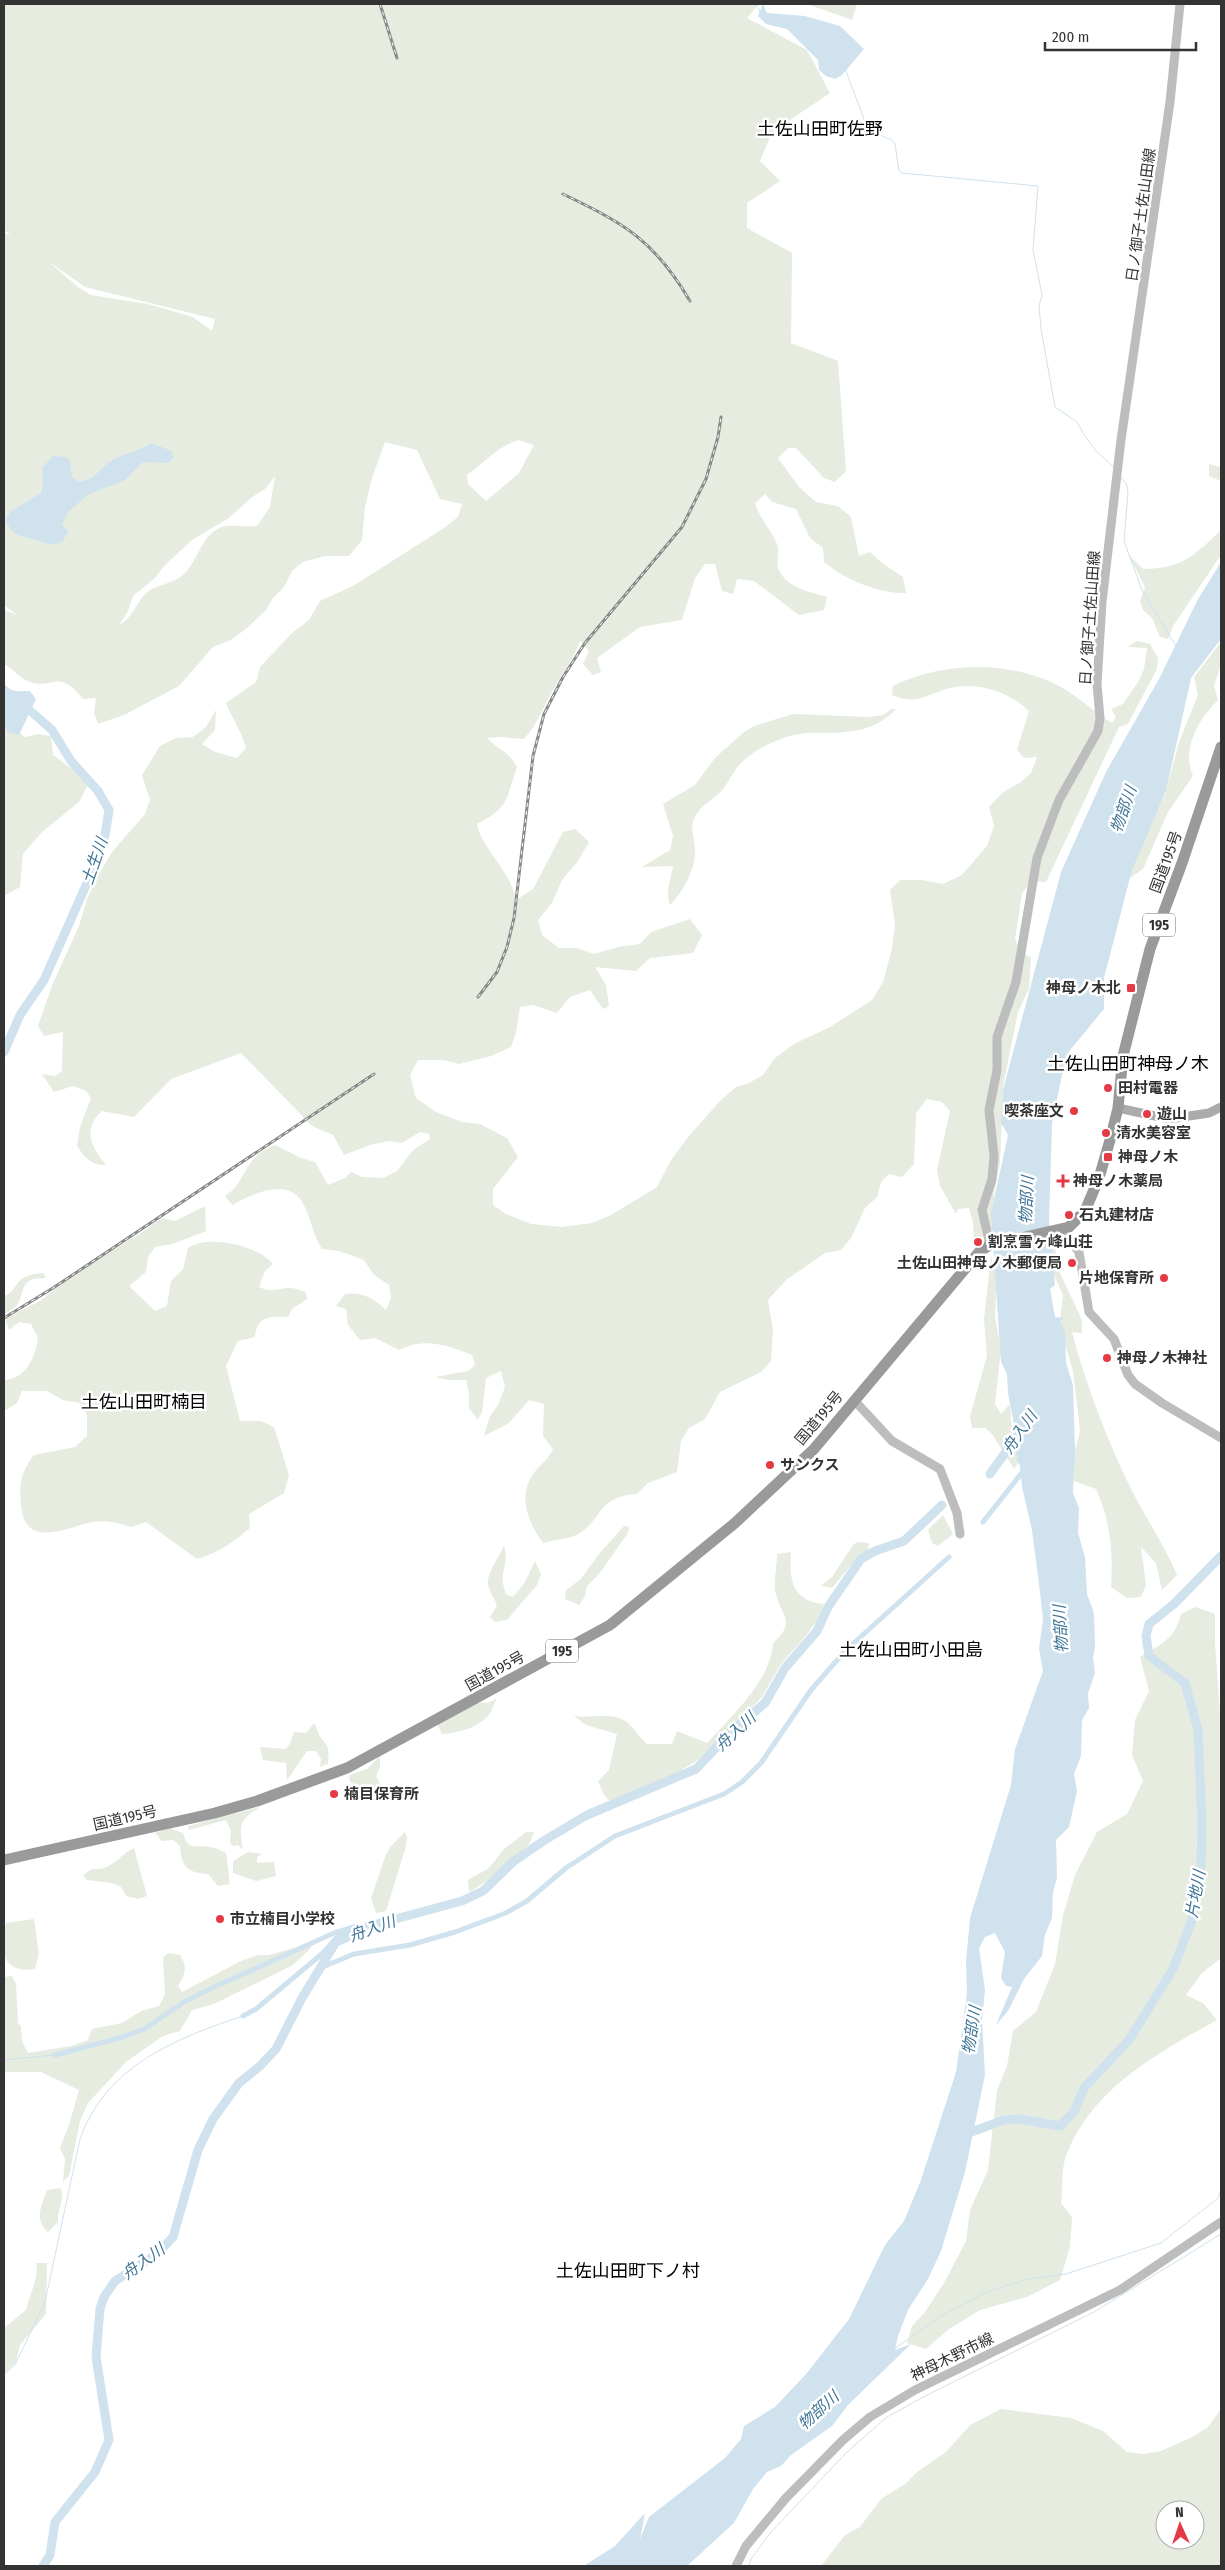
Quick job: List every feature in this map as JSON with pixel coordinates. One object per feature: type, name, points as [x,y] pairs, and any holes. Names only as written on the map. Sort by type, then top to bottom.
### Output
[{"type":"highway","name":"国道195号","points":[[4,1860],[257,1802],[347,1768],[610,1625],[766,1495],[814,1449],[970,1262],[993,1244],[1058,1229],[1077,1221],[1086,1211],[1099,1178],[1118,1108],[1123,1056],[1150,949],[1182,863],[1221,747]]},
{"type":"main road","name":"日ノ御子土佐山田線","points":[[993,1244],[982,1210],[992,1179],[994,1156],[989,1110],[997,1070],[997,1037],[1016,982],[1037,858],[1059,800],[1098,731],[1100,718],[1097,684],[1102,602],[1117,472],[1164,146],[1180,4]]},
{"type":"main road","points":[[1118,1108],[1169,1119],[1209,1113],[1221,1107]]},
{"type":"main road","points":[[1058,1229],[1079,1252],[1089,1312],[1110,1333],[1123,1364],[1135,1384],[1221,1438]]},
{"type":"main road","points":[[854,1400],[892,1441],[940,1469],[957,1513],[960,1534]]},
{"type":"main road","name":"神母木野市線","points":[[736,2566],[746,2546],[786,2498],[843,2440],[870,2417],[915,2390],[1120,2290],[1221,2222]]},
{"type":"shaded area","points":[[4,4],[759,4],[747,18],[807,50],[830,93],[772,132],[760,161],[780,181],[747,203],[747,228],[792,253],[791,343],[838,361],[846,471],[835,482],[824,478],[796,448],[788,448],[778,458],[799,487],[816,502],[838,506],[851,517],[859,556],[870,552],[882,563],[903,577],[906,593],[873,588],[852,580],[832,568],[824,562],[823,548],[810,538],[796,509],[772,502],[765,494],[755,503],[759,514],[777,544],[777,562],[781,574],[798,588],[827,597],[824,610],[799,615],[754,581],[737,579],[733,594],[722,591],[715,564],[705,564],[695,578],[682,620],[640,627],[597,658],[601,672],[593,675],[583,664],[589,651],[580,641],[538,720],[524,739],[487,738],[507,754],[517,767],[508,795],[501,807],[477,824],[484,842],[508,878],[516,900],[533,889],[563,832],[575,829],[589,842],[578,861],[562,880],[552,903],[538,920],[542,935],[559,948],[576,948],[594,954],[618,947],[640,944],[651,932],[690,919],[702,935],[693,953],[650,958],[636,971],[595,967],[606,985],[609,1006],[603,1009],[590,990],[570,997],[557,1013],[533,1005],[520,1007],[516,1033],[511,1047],[491,1056],[459,1064],[443,1060],[418,1060],[410,1075],[416,1098],[436,1112],[462,1122],[480,1124],[507,1138],[518,1157],[493,1189],[493,1205],[506,1214],[531,1224],[562,1227],[592,1223],[611,1215],[657,1187],[671,1160],[689,1136],[720,1101],[736,1087],[749,1083],[763,1075],[775,1058],[794,1044],[830,1027],[872,1000],[883,982],[892,949],[895,924],[890,890],[900,880],[922,880],[943,884],[962,875],[987,846],[994,826],[989,807],[1003,792],[1021,782],[1031,773],[1037,757],[1024,758],[1017,750],[1029,711],[1010,697],[989,689],[966,686],[954,687],[918,699],[907,699],[892,695],[893,686],[932,672],[953,668],[995,668],[1016,671],[1036,676],[1063,688],[1112,723],[1116,717],[1111,709],[1123,704],[1138,682],[1144,669],[1147,648],[1127,647],[1137,641],[1150,644],[1158,658],[1157,669],[1128,724],[1119,727],[1046,882],[1032,881],[1022,893],[1015,939],[1020,951],[1031,958],[1029,989],[1018,1012],[1003,1087],[1000,1163],[994,1194],[996,1231],[974,1240],[973,1223],[969,1208],[958,1209],[956,1214],[940,1186],[937,1170],[950,1111],[942,1102],[927,1099],[916,1113],[914,1164],[902,1177],[889,1174],[881,1182],[877,1197],[865,1208],[851,1238],[841,1250],[825,1253],[786,1280],[768,1300],[773,1330],[771,1361],[761,1372],[720,1392],[705,1419],[689,1428],[681,1441],[677,1472],[648,1483],[637,1494],[613,1500],[601,1510],[591,1524],[574,1536],[543,1543],[533,1527],[526,1509],[526,1490],[529,1482],[553,1449],[543,1436],[544,1404],[529,1400],[509,1423],[484,1436],[490,1416],[498,1405],[505,1387],[501,1371],[486,1378],[482,1412],[478,1420],[469,1408],[469,1393],[466,1380],[449,1380],[435,1377],[468,1371],[475,1365],[472,1355],[436,1344],[417,1344],[399,1350],[375,1338],[360,1340],[348,1325],[346,1309],[336,1306],[345,1294],[357,1294],[372,1299],[386,1310],[391,1298],[389,1285],[374,1275],[364,1260],[339,1251],[322,1249],[305,1207],[296,1194],[288,1190],[269,1190],[249,1196],[232,1205],[225,1196],[238,1184],[256,1156],[275,1145],[301,1158],[315,1162],[328,1185],[345,1178],[351,1172],[362,1177],[383,1178],[397,1171],[413,1150],[430,1139],[429,1134],[420,1132],[402,1143],[389,1141],[370,1145],[344,1155],[333,1135],[312,1126],[241,1053],[171,1079],[134,1117],[102,1111],[92,1124],[91,1131],[91,1138],[96,1152],[106,1165],[101,1165],[89,1160],[77,1146],[80,1127],[91,1098],[86,1091],[73,1086],[54,1092],[42,1074],[55,1076],[62,1071],[63,1032],[44,1036],[38,1026],[53,983],[79,926],[87,899],[98,876],[112,852],[145,814],[150,800],[142,775],[160,746],[176,738],[193,737],[206,727],[216,710],[215,730],[202,744],[215,752],[237,758],[246,748],[226,703],[256,682],[260,667],[292,633],[309,620],[320,601],[353,586],[444,528],[458,517],[462,504],[440,499],[417,450],[385,442],[372,478],[365,507],[362,540],[349,556],[325,556],[303,562],[292,571],[284,587],[273,598],[266,610],[231,640],[213,647],[179,686],[124,715],[98,724],[94,713],[96,698],[83,699],[74,689],[61,682],[38,684],[30,682],[4,664],[4,610],[17,615],[4,605],[4,233],[11,235],[4,230]],"holes":[[[48,261],[85,287],[215,319],[212,331],[193,317],[148,304],[91,295],[78,287]],[[519,440],[534,445],[519,473],[486,501],[468,484],[467,475],[498,450]],[[275,476],[270,507],[257,526],[226,526],[211,533],[184,574],[146,593],[131,615],[119,625],[128,611],[133,596],[155,578],[164,566],[192,540],[229,518],[252,497],[265,489]]]},
{"type":"shaded area","points":[[807,4],[857,4],[852,20]]},
{"type":"shaded area","points":[[1209,464],[1221,467],[1221,481],[1209,476]]},
{"type":"shaded area","points":[[1221,530],[1221,555],[1173,626],[1168,639],[1160,637],[1152,618],[1143,610],[1140,601],[1145,587],[1128,554],[1143,569],[1168,566],[1187,559]]},
{"type":"shaded area","points":[[1221,642],[1221,664],[1214,686],[1218,700],[1204,716],[1194,735],[1189,755],[1193,776],[1168,812],[1143,869],[1130,878],[1131,864],[1165,795],[1179,742],[1198,695],[1194,677]]},
{"type":"shaded area","points":[[891,709],[896,709],[878,723],[867,728],[846,732],[793,735],[775,741],[743,761],[723,789],[698,811],[692,827],[695,848],[694,863],[684,886],[670,905],[668,891],[673,866],[642,867],[670,850],[673,836],[663,804],[695,785],[715,758],[744,732],[754,726],[793,714],[869,717],[883,715]]},
{"type":"shaded area","points":[[4,718],[8,725],[25,737],[38,734],[51,736],[53,755],[89,782],[79,802],[42,832],[23,854],[20,887],[4,896]]},
{"type":"shaded area","points":[[205,1206],[206,1231],[172,1244],[155,1247],[148,1257],[146,1272],[129,1286],[155,1311],[167,1306],[171,1281],[183,1269],[188,1248],[197,1244],[220,1242],[245,1247],[266,1257],[273,1264],[265,1271],[259,1287],[271,1290],[292,1288],[306,1293],[307,1299],[292,1309],[288,1317],[270,1317],[265,1319],[258,1325],[255,1337],[238,1341],[226,1366],[240,1421],[261,1421],[274,1427],[289,1475],[284,1493],[249,1514],[250,1528],[238,1538],[219,1550],[197,1559],[146,1522],[131,1527],[103,1521],[60,1531],[38,1532],[30,1527],[24,1518],[21,1504],[21,1484],[26,1467],[34,1455],[75,1447],[87,1436],[87,1415],[80,1403],[63,1400],[47,1391],[22,1391],[17,1403],[4,1411],[4,1380],[12,1379],[24,1372],[35,1353],[38,1338],[31,1324],[19,1322],[9,1330],[5,1319],[40,1301],[74,1274],[162,1218],[175,1221]]},
{"type":"shaded area","points":[[1054,1239],[1058,1269],[1082,1320],[1082,1333],[1072,1332],[1097,1411],[1130,1487],[1177,1575],[1162,1590],[1156,1563],[1141,1547],[1146,1585],[1141,1597],[1127,1598],[1111,1587],[1110,1537],[1101,1501],[1096,1489],[1074,1481],[1073,1458],[1080,1431],[1073,1371],[1060,1320],[1063,1295],[1050,1266],[1048,1242]]},
{"type":"shaded area","points":[[991,1256],[997,1277],[995,1316],[1001,1350],[995,1404],[1001,1414],[1010,1404],[1012,1431],[1020,1460],[1014,1469],[992,1434],[985,1428],[972,1428],[970,1416],[987,1356],[984,1319]]},
{"type":"shaded area","points":[[43,1273],[46,1278],[27,1282],[16,1306],[4,1314],[4,1296],[9,1294],[26,1277]]},
{"type":"shaded area","points":[[943,1515],[953,1534],[938,1546],[932,1543],[928,1530]]},
{"type":"shaded area","points":[[624,1526],[629,1527],[628,1533],[599,1574],[587,1586],[585,1596],[579,1605],[565,1599],[566,1590],[581,1579],[599,1554]]},
{"type":"shaded area","points":[[857,1542],[869,1543],[868,1551],[851,1565],[832,1588],[821,1586],[832,1577],[853,1545]]},
{"type":"shaded area","points":[[504,1545],[506,1559],[503,1580],[506,1594],[513,1597],[525,1582],[535,1561],[541,1574],[537,1585],[507,1620],[495,1622],[490,1617],[497,1606],[489,1589],[488,1579]]},
{"type":"shaded area","points":[[791,1552],[792,1580],[799,1594],[805,1599],[824,1604],[819,1618],[781,1664],[762,1697],[701,1758],[663,1781],[610,1801],[604,1795],[598,1781],[609,1770],[617,1734],[586,1725],[574,1716],[609,1716],[622,1719],[631,1725],[647,1744],[672,1744],[677,1731],[707,1743],[738,1710],[758,1684],[771,1657],[773,1643],[785,1629],[785,1618],[775,1590],[777,1554]]},
{"type":"shaded area","points":[[1195,1607],[1215,1614],[1221,1729],[1221,1958],[1202,1973],[1186,1995],[1203,2003],[1217,2020],[1172,2045],[1130,2074],[1094,2109],[1079,2130],[1067,2153],[1063,2171],[1061,2203],[1072,2217],[1070,2247],[1060,2280],[1027,2297],[980,2310],[949,2329],[926,2349],[907,2343],[912,2326],[925,2312],[944,2283],[966,2241],[970,2210],[988,2170],[997,2090],[1007,2066],[1013,2031],[1036,2012],[1055,1964],[1063,1915],[1075,1875],[1097,1832],[1127,1814],[1143,1781],[1132,1755],[1135,1720],[1149,1691],[1140,1657],[1166,1640],[1175,1629],[1181,1614]]},
{"type":"shaded area","points":[[497,1698],[489,1714],[478,1724],[461,1731],[442,1734],[437,1724],[478,1702],[487,1703]]},
{"type":"shaded area","points":[[314,1723],[329,1752],[328,1764],[320,1767],[321,1759],[316,1751],[307,1751],[287,1780],[286,1763],[263,1760],[260,1747],[285,1749],[290,1744],[294,1732],[306,1733]]},
{"type":"shaded area","points":[[380,1756],[380,1767],[376,1776],[381,1786],[399,1787],[386,1795],[374,1796],[350,1782],[349,1775],[367,1769]]},
{"type":"shaded area","points":[[260,1807],[247,1816],[242,1824],[243,1850],[238,1845],[233,1846],[230,1842],[231,1831],[226,1820],[189,1830],[188,1826]]},
{"type":"shaded area","points":[[170,1828],[183,1833],[187,1843],[190,1845],[212,1847],[226,1853],[230,1884],[218,1886],[208,1874],[195,1872],[186,1867],[182,1859],[180,1846],[173,1840],[162,1841],[155,1833]]},
{"type":"shaded area","points":[[405,1832],[407,1837],[406,1846],[386,1911],[376,1913],[371,1898],[385,1857],[390,1847]]},
{"type":"shaded area","points":[[526,1832],[534,1832],[530,1843],[488,1880],[469,1892],[468,1880],[489,1868],[503,1850]]},
{"type":"shaded area","points":[[134,1848],[147,1896],[138,1899],[126,1896],[121,1887],[112,1883],[87,1880],[83,1875],[92,1869],[105,1868]]},
{"type":"shaded area","points":[[248,1852],[262,1854],[257,1857],[257,1863],[274,1862],[276,1876],[256,1881],[233,1873],[233,1861]]},
{"type":"shaded area","points":[[34,1919],[39,1954],[35,1969],[24,1970],[15,1968],[5,1958],[3,1942],[6,1923]]},
{"type":"shaded area","points":[[311,1941],[311,1948],[293,1965],[214,2004],[192,2010],[180,2031],[163,2036],[126,2062],[88,2103],[80,2121],[69,2176],[63,2182],[65,2159],[60,2148],[79,2090],[41,2072],[4,2072],[4,1977],[12,1976],[16,1984],[18,2023],[21,2027],[22,2041],[28,2053],[71,2046],[88,2040],[92,2029],[122,2023],[141,2011],[159,2006],[165,1994],[163,1957],[169,1953],[180,1955],[184,1963],[184,1974],[178,1986],[182,1992],[241,1961],[258,1955],[270,1955]]},
{"type":"shaded area","points":[[61,2188],[62,2196],[58,2222],[48,2232],[41,2222],[41,2207],[47,2190]]},
{"type":"shaded area","points":[[36,2263],[47,2263],[46,2314],[20,2345],[16,2362],[5,2373],[4,2328],[26,2310],[37,2274]]},
{"type":"shaded area","points":[[1001,2409],[1071,2418],[1103,2431],[1127,2452],[1143,2454],[1161,2451],[1192,2437],[1207,2428],[1221,2409],[1221,2566],[821,2566],[845,2535],[860,2527],[881,2499],[905,2484],[917,2472],[946,2452],[970,2425]]},
{"type":"water","points":[[763,4],[767,13],[805,16],[840,26],[864,49],[842,75],[835,79],[826,76],[819,70],[818,60],[787,29],[766,24],[758,16]]},
{"type":"water","points":[[151,443],[172,451],[173,458],[167,463],[143,462],[125,480],[89,494],[68,512],[62,524],[68,532],[62,542],[49,544],[21,536],[8,526],[6,520],[10,512],[41,493],[43,485],[42,468],[53,456],[67,457],[70,461],[72,477],[79,482],[90,479],[106,464],[116,458]]},
{"type":"water","name":"物部川","points":[[1221,562],[1221,639],[1191,678],[1166,791],[1132,870],[1104,978],[1104,1009],[1066,1055],[1052,1124],[1049,1220],[1055,1285],[1050,1289],[1055,1317],[1063,1318],[1060,1322],[1065,1331],[1066,1363],[1073,1385],[1075,1450],[1073,1493],[1079,1508],[1078,1533],[1085,1557],[1087,1594],[1094,1613],[1095,1647],[1093,1658],[1095,1673],[1088,1693],[1089,1708],[1082,1720],[1081,1756],[1074,1774],[1077,1791],[1069,1827],[1056,1840],[1057,1878],[1053,1892],[1052,1918],[1045,1935],[1042,1956],[1024,1979],[1008,2011],[996,2025],[1012,1987],[1006,1986],[1001,1978],[1005,1952],[995,1933],[985,1937],[979,1948],[985,1990],[982,2020],[985,2075],[965,2172],[941,2251],[928,2279],[908,2310],[895,2350],[911,2344],[848,2405],[832,2426],[791,2455],[781,2466],[767,2472],[753,2489],[734,2523],[687,2566],[584,2566],[615,2546],[645,2513],[640,2539],[649,2517],[725,2458],[741,2439],[744,2426],[775,2407],[807,2373],[849,2319],[885,2245],[904,2221],[921,2180],[956,2072],[967,1993],[966,1962],[970,1918],[1011,1785],[1015,1749],[1043,1671],[1039,1649],[1043,1619],[1032,1530],[1022,1487],[1020,1466],[1017,1460],[1007,1374],[1001,1362],[991,1213],[1008,1135],[1001,1123],[1003,1090],[1061,872],[1106,772],[1159,679],[1198,599]]},
{"type":"water","points":[[4,683],[12,690],[30,691],[36,699],[19,735],[9,733],[4,726]]},
{"type":"waterway","points":[[757,4],[760,12]]},
{"type":"waterway","points":[[846,71],[868,130],[892,140],[895,144],[899,171],[902,173],[1038,186],[1033,250],[1042,295],[1039,306],[1041,329],[1055,407],[1077,422],[1095,450],[1114,467]]},
{"type":"waterway","points":[[1120,476],[1127,485],[1128,493],[1124,541],[1142,590],[1176,646]]},
{"type":"waterway","name":"土生川","points":[[4,694],[25,706],[52,730],[71,761],[98,791],[109,810],[105,835],[98,858],[44,980],[20,1015],[4,1052]]},
{"type":"waterway","name":"舟入川","points":[[990,1474],[1022,1429]]},
{"type":"waterway","points":[[983,1522],[1024,1470]]},
{"type":"waterway","name":"舟入川","points":[[43,2566],[50,2555],[55,2522],[95,2472],[109,2440],[96,2357],[100,2309],[104,2297],[115,2281],[157,2254],[173,2237],[198,2150],[213,2119],[239,2083],[260,2066],[276,2049],[302,1998],[336,1942],[359,1932],[362,1928],[462,1901],[483,1891],[514,1861],[587,1815],[696,1769],[732,1731],[765,1703],[785,1668],[817,1631],[828,1607],[861,1559],[875,1551],[904,1541],[942,1505]]},
{"type":"waterway","name":"片地川","points":[[963,2135],[1004,2120],[1020,2119],[1060,2126],[1074,2112],[1084,2088],[1129,2040],[1173,1969],[1192,1920],[1201,1866],[1202,1824],[1198,1730],[1185,1683],[1149,1656],[1146,1636],[1149,1624],[1174,1604],[1221,1556]]},
{"type":"waterway","points":[[320,1968],[354,1954],[410,1945],[455,1932],[506,1913],[527,1901],[566,1868],[615,1836],[724,1794],[742,1782],[761,1763],[811,1690],[845,1651],[949,1557]]},
{"type":"waterway","points":[[55,2055],[123,2037],[144,2029],[184,2002],[210,1989],[334,1933],[357,1926],[362,1928]]},
{"type":"waterway","points":[[243,2016],[256,2009],[323,1953],[338,1936],[359,1929]]},
{"type":"waterway","points":[[4,2374],[15,2365],[45,2302],[80,2139],[92,2114],[107,2092],[125,2074],[145,2059],[192,2035],[243,2016]]},
{"type":"waterway","points":[[4,2060],[55,2055]]},
{"type":"waterway","points":[[894,2349],[941,2316],[986,2292],[1029,2279],[1066,2274],[1161,2243],[1218,2198],[1221,2190]]},
{"type":"waterway","points":[[749,2566],[751,2559],[771,2532],[847,2452],[887,2417],[929,2394],[1094,2312],[1221,2234]]},
{"type":"railway","points":[[380,4],[397,58]]},
{"type":"railway","points":[[563,194],[604,215],[636,236],[664,263],[690,301]]},
{"type":"railway","points":[[478,997],[497,972],[507,947],[514,918],[533,756],[544,714],[563,677],[585,643],[682,527],[706,479],[718,437],[721,417]]},
{"type":"railway","points":[[4,1318],[53,1288],[374,1074]]},
{"type":"place","name":"神母ノ木北","points":[[1131,988]]},
{"type":"place","name":"田村電器","points":[[1108,1088]]},
{"type":"place","name":"喫茶座文","points":[[1074,1111]]},
{"type":"place","name":"遊山","points":[[1147,1114]]},
{"type":"place","name":"清水美容室","points":[[1106,1133]]},
{"type":"place","name":"神母ノ木","points":[[1108,1157]]},
{"type":"place","name":"神母ノ木薬局","points":[[1063,1181]]},
{"type":"place","name":"石丸建材店","points":[[1069,1215]]},
{"type":"place","name":"割烹雪ヶ峰山荘","points":[[978,1242]]},
{"type":"place","name":"土佐山田神母ノ木郵便局","points":[[1072,1263]]},
{"type":"place","name":"片地保育所","points":[[1164,1278]]},
{"type":"place","name":"神母ノ木神社","points":[[1107,1358]]},
{"type":"place","name":"サンクス","points":[[770,1465]]},
{"type":"place","name":"楠目保育所","points":[[334,1794]]},
{"type":"place","name":"市立楠目小学校","points":[[220,1919]]},
{"type":"district","name":"土佐山田町佐野","points":[[820,129]]},
{"type":"district","name":"土佐山田町神母ノ木","points":[[1128,1064]]},
{"type":"district","name":"土佐山田町楠目","points":[[144,1402]]},
{"type":"district","name":"土佐山田町小田島","points":[[911,1650]]},
{"type":"district","name":"土佐山田町下ノ村","points":[[628,2271]]}]
